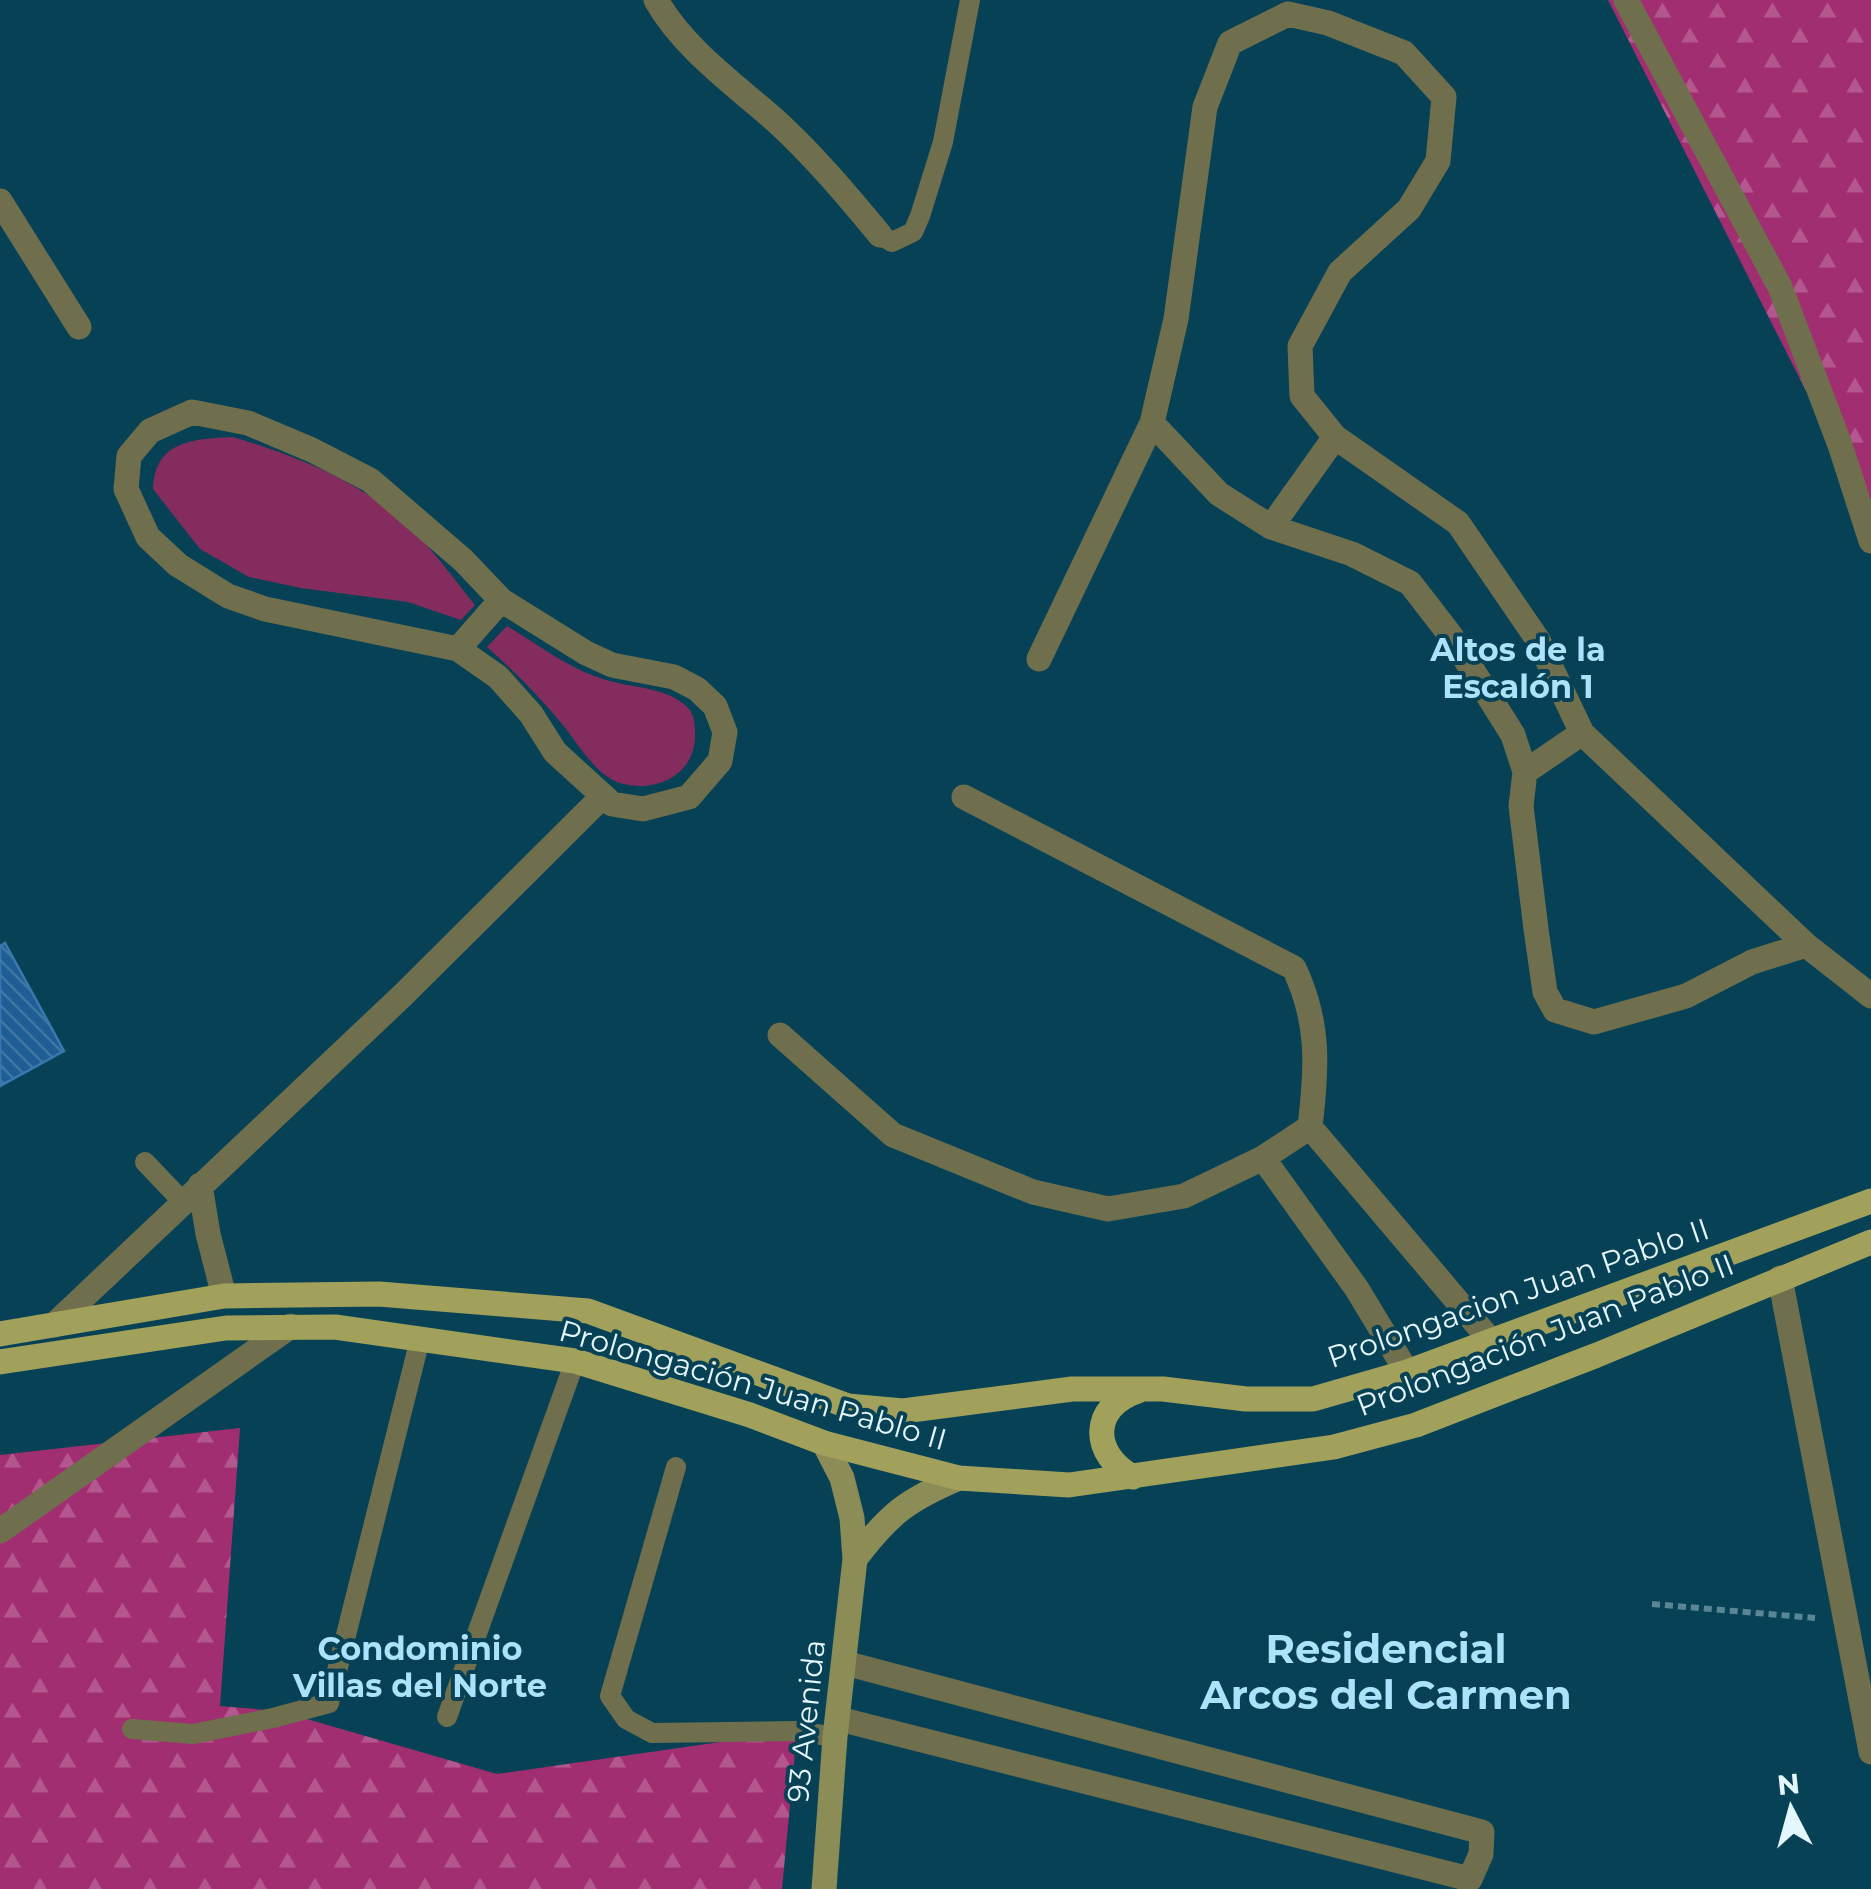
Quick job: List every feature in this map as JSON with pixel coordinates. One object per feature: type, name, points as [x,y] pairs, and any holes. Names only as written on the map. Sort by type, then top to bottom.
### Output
[{"type":"main road","name":"Prolongacion Juan Pablo II","points":[[0,1334],[224,1296],[380,1294],[588,1311],[848,1406],[903,1411],[1072,1389],[1163,1389],[1246,1399],[1312,1399],[1406,1372],[1871,1200]]},
{"type":"main road","name":"Prolongación Juan Pablo II","points":[[0,1362],[226,1328],[335,1327],[575,1360],[750,1415],[824,1443],[959,1478],[1069,1484],[1334,1448],[1416,1425],[1871,1242]]},
{"type":"main road","points":[[1133,1477],[1116,1468],[1104,1452],[1101,1433],[1106,1414],[1118,1399],[1136,1391],[1163,1389]]},
{"type":"street","points":[[656,0],[665,16],[706,60],[829,174],[880,235]]},
{"type":"street","points":[[1626,0],[1780,287],[1868,521]]},
{"type":"street","points":[[1039,659],[1152,423],[1176,319],[1205,107],[1230,44],[1288,14],[1328,23],[1404,53],[1444,97],[1438,161],[1410,209],[1340,272],[1300,346],[1302,396],[1335,437],[1458,523],[1538,640],[1582,733],[1806,945],[1871,996]]},
{"type":"street","points":[[0,200],[80,328]]},
{"type":"street","points":[[192,412],[248,423],[370,480],[464,560],[502,600],[586,653],[612,665],[674,677],[715,706],[725,732],[720,761],[689,797],[643,809],[612,804],[555,752],[532,714],[498,677],[458,649],[314,622],[228,596],[178,565],[148,537],[126,489],[129,456],[150,431],[192,412]]},
{"type":"street","points":[[1152,423],[1219,494],[1271,527],[1352,554],[1410,582],[1451,636],[1513,735],[1524,772],[1522,806],[1536,929],[1545,992],[1555,1010],[1594,1022],[1686,996],[1752,962],[1806,945]]},
{"type":"street","points":[[1271,527],[1335,437]]},
{"type":"street","points":[[458,649],[502,600]]},
{"type":"street","points":[[1524,772],[1582,733]]},
{"type":"street","points":[[54,1325],[403,995],[602,797]]},
{"type":"street","points":[[964,797],[1294,968],[1309,1000],[1318,1063],[1310,1127],[1491,1340]]},
{"type":"street","points":[[780,1035],[893,1135],[1033,1192],[1108,1208],[1184,1196],[1263,1158],[1310,1127]]},
{"type":"street","points":[[1263,1158],[1357,1290],[1406,1372]]},
{"type":"street","points":[[191,1193],[208,1234],[224,1296]]},
{"type":"street","points":[[1780,1278],[1871,1752]]},
{"type":"street","points":[[0,1530],[291,1326]]},
{"type":"street","name":"93 Avenida","points":[[824,1443],[842,1478],[852,1518],[856,1559],[824,1889]]},
{"type":"street","points":[[856,1559],[882,1523],[917,1496],[959,1478]]},
{"type":"street","points":[[837,1728],[1470,1879],[1481,1854],[1482,1832],[845,1662]]},
{"type":"lane","points":[[880,235],[892,242],[902,240],[913,232],[920,216],[943,142],[970,0]]},
{"type":"lane","points":[[146,1162],[191,1193]]},
{"type":"lane","points":[[132,1729],[193,1734],[329,1702],[420,1339]]},
{"type":"lane","points":[[448,1717],[575,1360]]},
{"type":"lane","points":[[676,1468],[610,1696],[626,1719],[652,1733],[837,1728]]},
{"type":"path","points":[[1652,1604],[1846,1621]]},
{"type":"shaded area","points":[[233,437],[310,464],[380,503],[421,539],[475,605],[461,620],[408,602],[301,588],[249,577],[200,549],[153,489],[155,473],[161,460],[179,445]]},
{"type":"shaded area","points":[[507,626],[587,673],[657,691],[686,706],[694,718],[695,733],[694,747],[682,770],[672,778],[647,786],[620,783],[603,773],[544,704],[487,647]]},
{"type":"green space","points":[[1608,0],[1871,0],[1871,519]]},
{"type":"green space","points":[[240,1428],[220,1706],[279,1711],[497,1774],[797,1731],[782,1889],[0,1889],[0,1455]]},
{"type":"building","points":[[5,943],[64,1051],[0,1086],[0,946]]},
{"type":"district","name":"Altos de la Escalón 1","points":[[1518,668]]},
{"type":"district","name":"Condominio Villas del Norte","points":[[420,1666]]},
{"type":"district","name":"Residencial Arcos del Carmen","points":[[1386,1671]]}]
